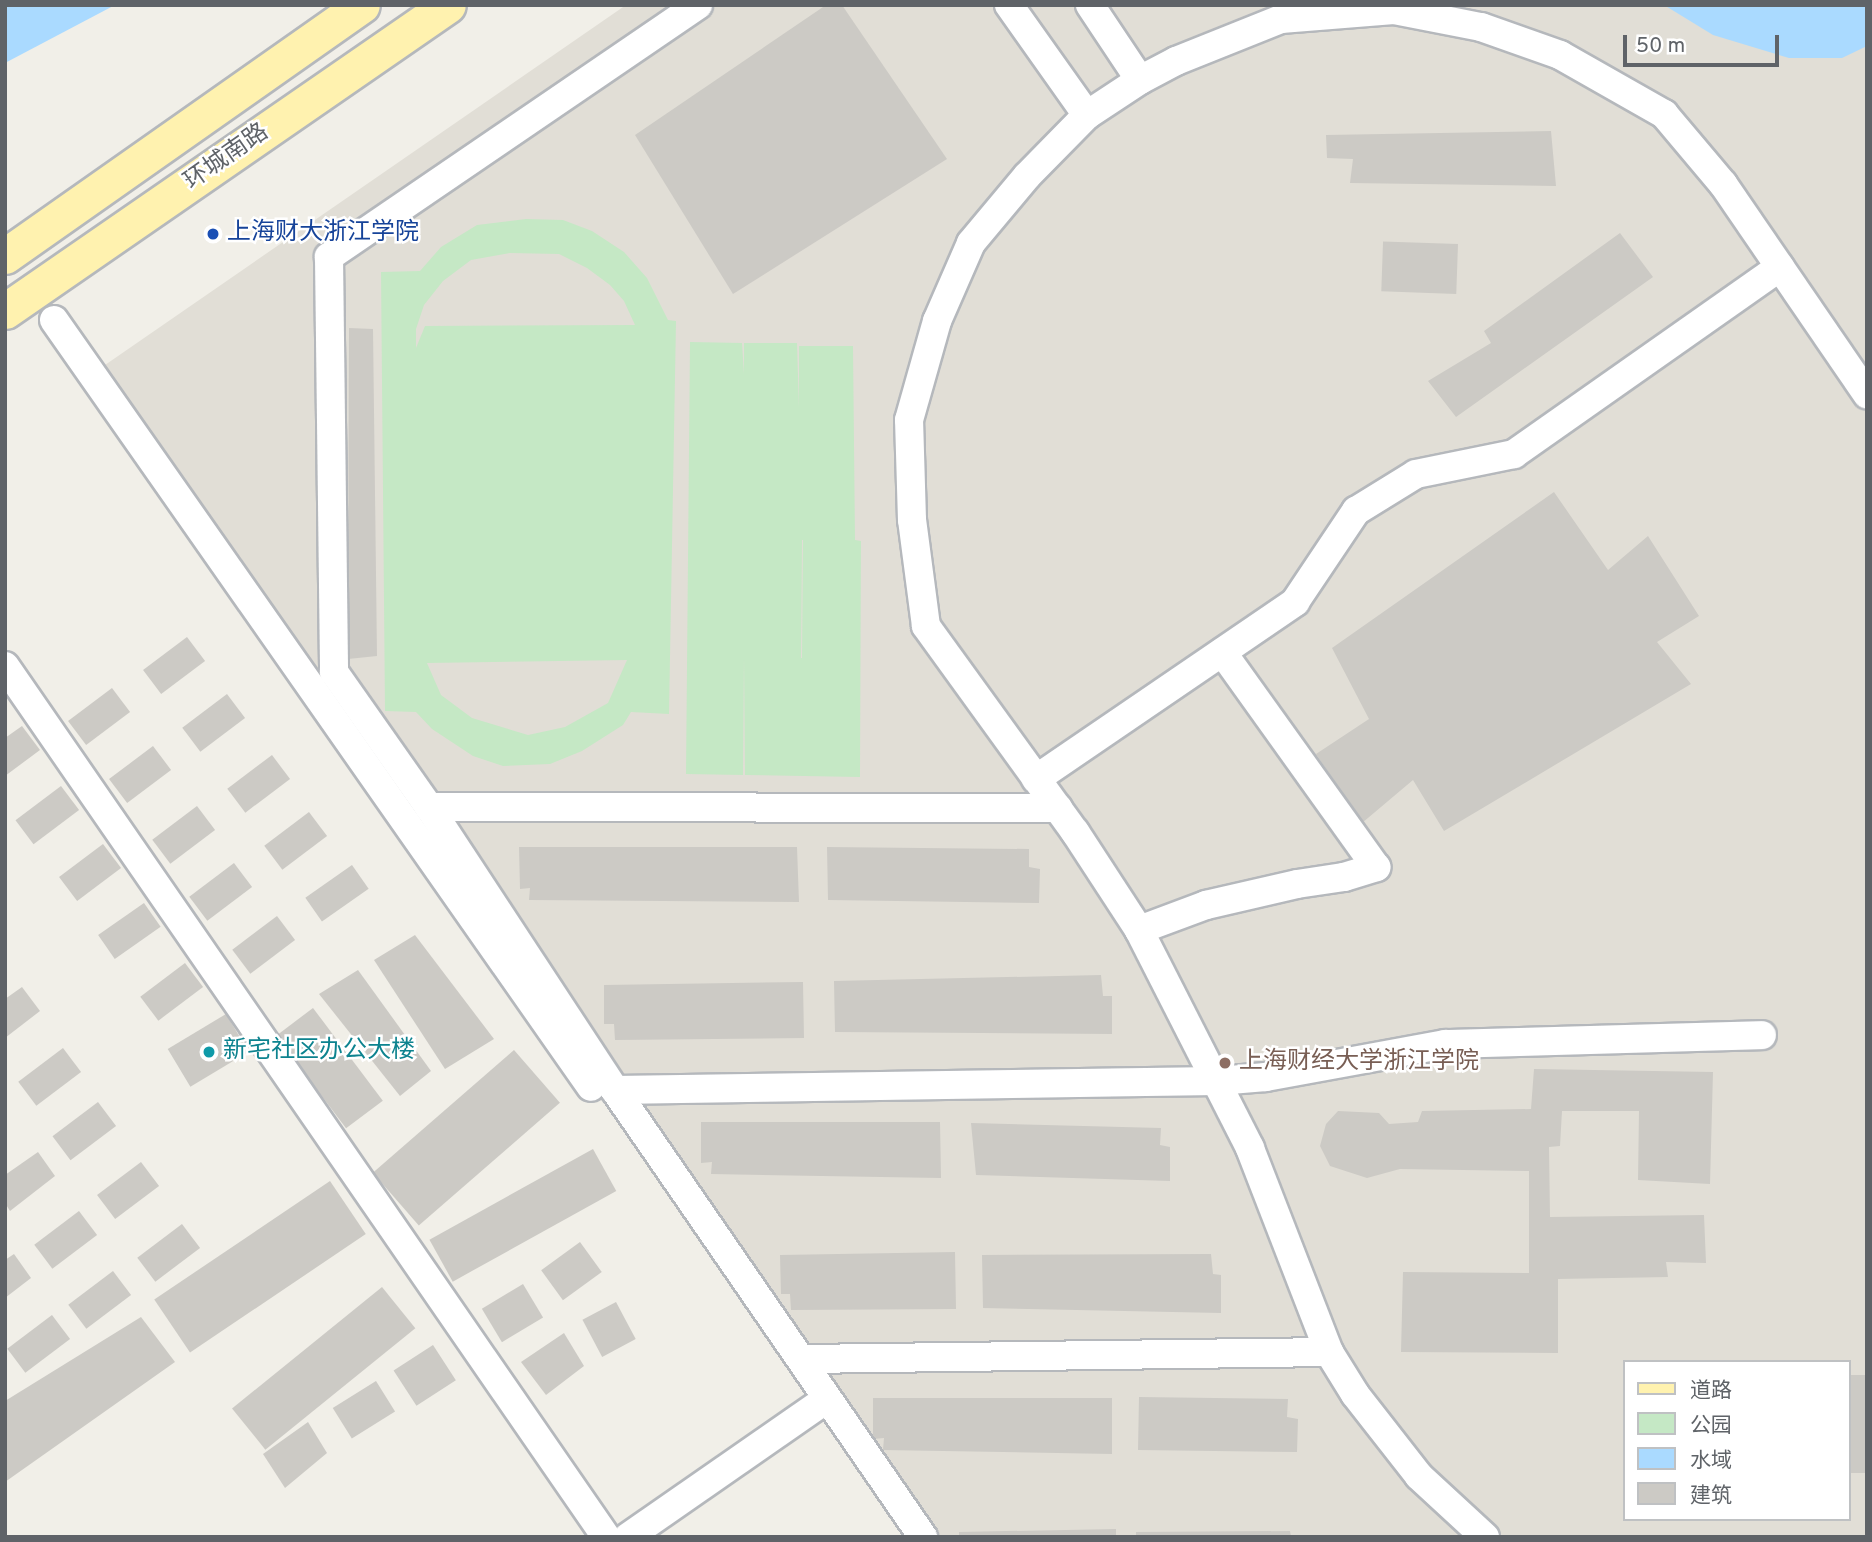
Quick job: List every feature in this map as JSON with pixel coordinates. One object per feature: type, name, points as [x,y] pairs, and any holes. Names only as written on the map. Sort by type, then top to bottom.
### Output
[{"type":"main road","name":"环城南路","points":[[5,256],[362,5]]},
{"type":"main road","name":"环城南路","points":[[5,311],[448,5]]},
{"type":"street","points":[[698,5],[329,257],[334,672],[429,807],[615,1090],[803,1359],[923,1537]]},
{"type":"street","points":[[1009,5],[1087,115]]},
{"type":"street","points":[[1090,5],[1140,80]]},
{"type":"street","points":[[1485,1537],[1419,1476],[1355,1394],[1328,1352],[1250,1148],[1139,930],[1058,808],[926,626],[912,520],[909,419],[937,321],[971,243],[1027,176],[1087,115],[1140,80],[1177,61],[1281,19],[1394,10],[1481,27],[1560,55],[1664,114],[1723,184],[1867,394]]},
{"type":"street","points":[[1036,779],[1295,602],[1356,511],[1416,474],[1514,454],[1780,267]]},
{"type":"street","points":[[54,320],[906,1537]]},
{"type":"street","points":[[1139,930],[1206,905],[1297,884],[1344,877],[1376,867],[1222,652]]},
{"type":"street","points":[[5,666],[606,1537]]},
{"type":"street","points":[[429,807],[1058,808]]},
{"type":"street","points":[[615,1090],[1217,1081],[1266,1077],[1445,1044],[1762,1035]]},
{"type":"street","points":[[803,1359],[1328,1352]]},
{"type":"street","points":[[628,1537],[815,1407]]},
{"type":"shaded area","name":"上海财经大学浙江学院","points":[[626,5],[1867,5],[1867,1537],[911,1537],[377,765],[105,365]]},
{"type":"green space","points":[[526,219],[563,220],[592,231],[624,252],[647,278],[668,320],[676,321],[669,714],[631,712],[623,725],[582,751],[550,764],[503,766],[473,756],[432,729],[416,712],[385,711],[381,272],[420,271],[441,247],[477,225]],"holes":[[[510,253],[559,254],[587,268],[610,285],[624,301],[635,325],[425,326],[416,348],[416,329],[424,305],[443,281],[471,260]],[[627,660],[608,703],[565,727],[528,735],[472,718],[441,695],[427,663]]]},
{"type":"green space","points":[[690,342],[742,343],[744,374],[744,343],[797,343],[799,408],[799,346],[853,346],[855,540],[861,541],[860,777],[745,775],[744,657],[743,775],[686,774]],"holes":[[[802,540],[802,658],[801,658]]]},
{"type":"water","points":[[5,5],[115,5],[5,63]]},
{"type":"water","points":[[1664,5],[1867,5],[1867,46],[1842,58],[1789,58],[1713,35]]},
{"type":"building","points":[[826,5],[842,5],[947,159],[733,294],[635,135]]},
{"type":"building","points":[[1551,131],[1556,186],[1350,183],[1353,159],[1327,158],[1326,135]]},
{"type":"building","points":[[1620,233],[1653,277],[1456,417],[1428,381],[1491,343],[1484,331]]},
{"type":"building","points":[[1383,241],[1458,244],[1456,294],[1381,291]]},
{"type":"building","points":[[349,328],[373,329],[377,656],[348,659]]},
{"type":"building","points":[[1554,492],[1608,570],[1648,536],[1699,616],[1657,642],[1691,684],[1444,831],[1413,780],[1362,823],[1316,754],[1369,719],[1332,648]]},
{"type":"building","points":[[187,637],[205,661],[161,694],[143,670]]},
{"type":"building","points":[[112,688],[130,712],[86,745],[68,721]]},
{"type":"building","points":[[227,694],[245,718],[200,752],[182,728]]},
{"type":"building","points":[[22,726],[40,750],[5,776],[5,738]]},
{"type":"building","points":[[153,746],[171,770],[127,803],[109,779]]},
{"type":"building","points":[[272,755],[290,779],[245,813],[227,789]]},
{"type":"building","points":[[61,786],[79,810],[34,844],[15,820]]},
{"type":"building","points":[[197,806],[215,830],[170,864],[152,840]]},
{"type":"building","points":[[309,812],[327,836],[282,870],[264,846]]},
{"type":"building","points":[[103,844],[121,868],[77,901],[59,877]]},
{"type":"building","points":[[519,847],[797,847],[799,902],[529,900],[530,888],[520,889]]},
{"type":"building","points":[[827,847],[1029,849],[1029,867],[1040,869],[1039,903],[828,900]]},
{"type":"building","points":[[234,863],[252,887],[207,921],[189,897]]},
{"type":"building","points":[[352,865],[369,889],[322,921],[305,898]]},
{"type":"building","points":[[144,903],[161,927],[115,959],[98,935]]},
{"type":"building","points":[[277,916],[295,940],[250,974],[232,950]]},
{"type":"building","points":[[415,935],[494,1039],[445,1069],[374,960]]},
{"type":"building","points":[[185,963],[203,987],[158,1021],[140,997]]},
{"type":"building","points":[[358,970],[431,1071],[400,1096],[319,994]]},
{"type":"building","points":[[1101,975],[1103,996],[1112,996],[1112,1034],[835,1032],[834,981]]},
{"type":"building","points":[[803,982],[804,1038],[615,1040],[614,1024],[604,1024],[604,985]]},
{"type":"building","points":[[22,987],[40,1011],[5,1038],[5,999]]},
{"type":"building","points":[[313,1008],[383,1101],[346,1128],[276,1036]]},
{"type":"building","name":"新宅社区办公大楼","points":[[226,1014],[249,1052],[190,1087],[168,1049]]},
{"type":"building","points":[[63,1048],[81,1072],[36,1106],[18,1082]]},
{"type":"building","points":[[514,1050],[560,1103],[419,1226],[373,1173]]},
{"type":"building","points":[[1534,1069],[1713,1072],[1710,1184],[1638,1180],[1639,1111],[1562,1111],[1560,1146],[1549,1147],[1550,1217],[1704,1215],[1706,1263],[1666,1262],[1668,1277],[1558,1279],[1558,1353],[1401,1352],[1403,1272],[1529,1273],[1529,1171],[1400,1169],[1367,1178],[1330,1166],[1320,1146],[1326,1124],[1338,1111],[1379,1113],[1389,1124],[1418,1122],[1422,1111],[1531,1109]]},
{"type":"building","points":[[98,1102],[116,1126],[71,1160],[52,1136]]},
{"type":"building","points":[[701,1122],[940,1122],[941,1178],[711,1174],[712,1162],[701,1163]]},
{"type":"building","points":[[971,1123],[1161,1128],[1160,1145],[1170,1147],[1170,1181],[976,1175]]},
{"type":"building","points":[[593,1149],[616,1191],[453,1282],[429,1240]]},
{"type":"building","points":[[38,1152],[55,1176],[10,1211],[5,1203],[5,1175]]},
{"type":"building","points":[[141,1162],[159,1186],[115,1219],[97,1195]]},
{"type":"building","points":[[330,1181],[366,1234],[190,1353],[154,1300]]},
{"type":"building","points":[[79,1211],[97,1235],[52,1269],[34,1245]]},
{"type":"building","points":[[182,1224],[200,1248],[155,1282],[137,1258]]},
{"type":"building","points":[[580,1242],[602,1272],[563,1300],[541,1270]]},
{"type":"building","points":[[955,1252],[956,1309],[791,1310],[790,1294],[781,1294],[780,1255]]},
{"type":"building","points":[[14,1254],[31,1278],[5,1298],[5,1260]]},
{"type":"building","points":[[1211,1254],[1213,1274],[1221,1275],[1221,1313],[983,1308],[982,1255]]},
{"type":"building","points":[[113,1271],[131,1295],[86,1329],[68,1305]]},
{"type":"building","points":[[523,1284],[543,1317],[502,1342],[482,1309]]},
{"type":"building","points":[[382,1287],[415,1328],[265,1450],[232,1408]]},
{"type":"building","points":[[616,1302],[636,1339],[602,1357],[582,1320]]},
{"type":"building","points":[[52,1315],[70,1339],[25,1373],[7,1349]]},
{"type":"building","points":[[141,1317],[175,1362],[5,1482],[5,1401]]},
{"type":"building","points":[[564,1333],[584,1366],[546,1395],[521,1362]]},
{"type":"building","points":[[433,1345],[456,1380],[416,1406],[394,1371]]},
{"type":"building","points":[[1851,1375],[1867,1375],[1867,1473],[1851,1473]]},
{"type":"building","points":[[376,1381],[395,1412],[352,1439],[333,1408]]},
{"type":"building","points":[[1139,1397],[1288,1399],[1287,1417],[1298,1419],[1297,1452],[1138,1450]]},
{"type":"building","points":[[873,1398],[1112,1398],[1112,1454],[883,1450],[884,1438],[873,1439]]},
{"type":"building","points":[[308,1422],[327,1453],[285,1488],[263,1454]]},
{"type":"building","points":[[1116,1529],[1116,1537],[959,1537],[959,1532]]},
{"type":"building","points":[[1290,1531],[1291,1537],[1136,1537],[1136,1532]]},
{"type":"place","name":"上海财大浙江学院","points":[[213,234]]},
{"type":"place","name":"新宅社区办公大楼","points":[[209,1052]]},
{"type":"place","name":"上海财经大学浙江学院","points":[[1225,1063]]}]
